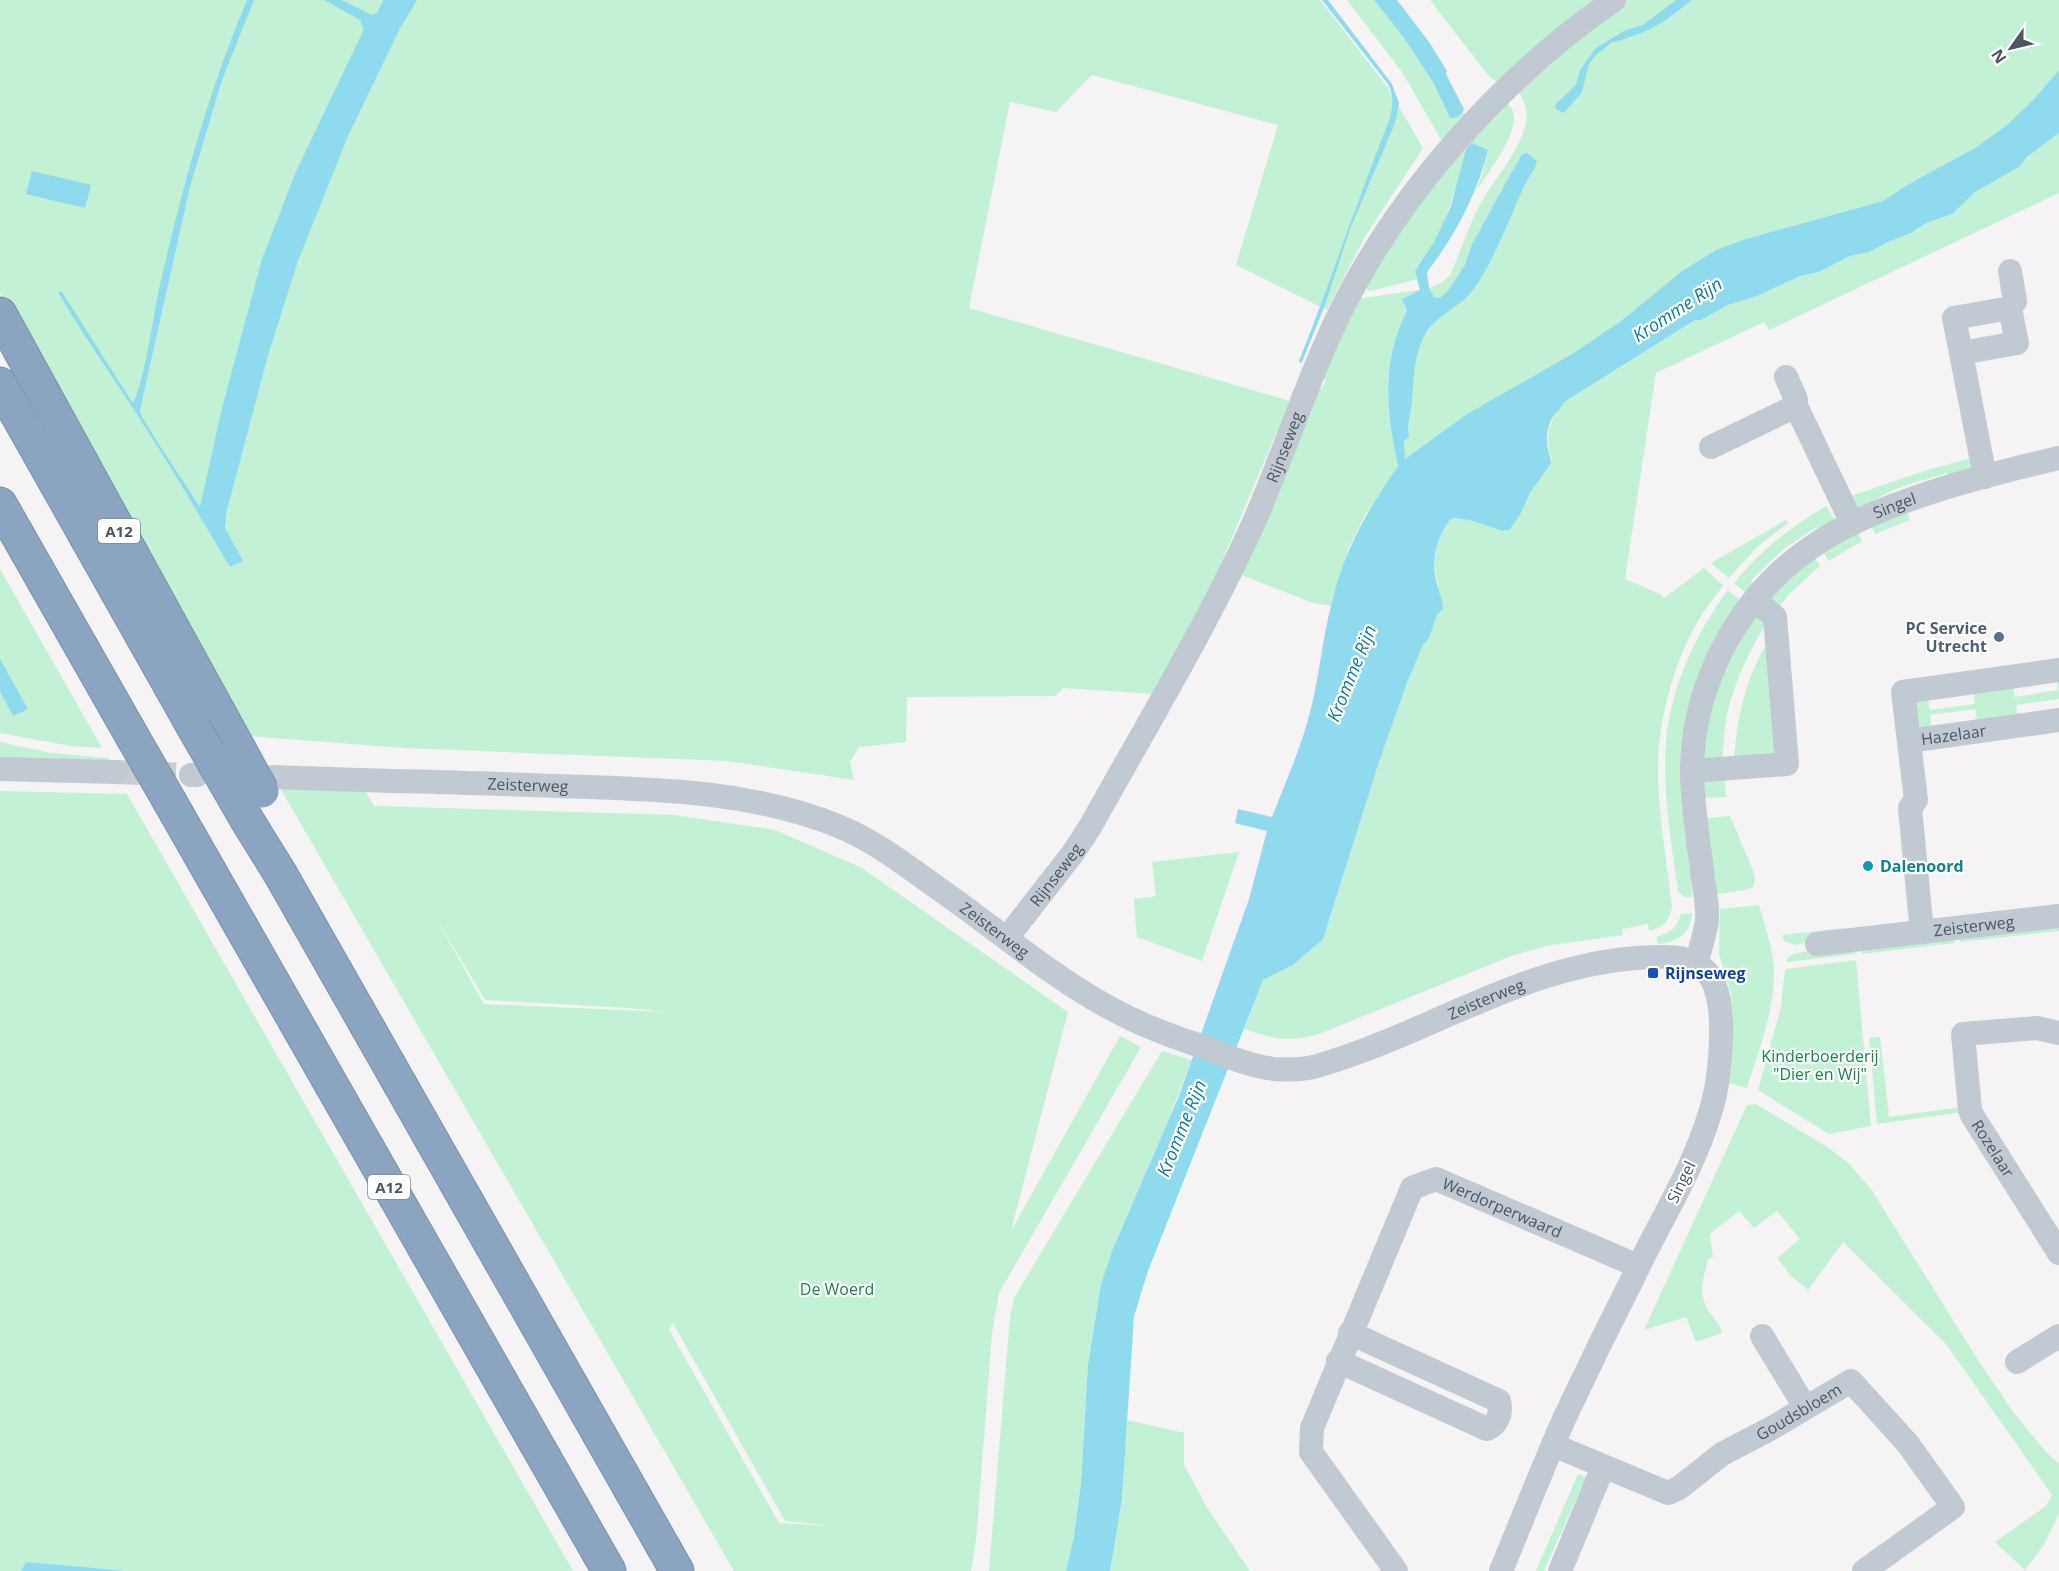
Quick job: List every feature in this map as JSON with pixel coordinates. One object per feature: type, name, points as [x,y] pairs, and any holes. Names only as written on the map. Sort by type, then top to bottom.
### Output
[{"type":"highway","name":"A12","points":[[0,314],[239,749],[268,784],[281,875]]},
{"type":"highway","name":"A12","points":[[0,384],[194,728],[281,875],[677,1571]]},
{"type":"highway","name":"A12","points":[[0,504],[609,1571]]},
{"type":"street","name":"Rijnseweg","points":[[1007,938],[1073,853],[1090,827],[1211,612],[1250,531],[1332,330],[1368,263],[1414,194],[1470,126],[1535,62],[1614,0]]},
{"type":"street","points":[[1961,353],[2017,343],[2010,308],[2014,301],[2010,272]]},
{"type":"street","points":[[1985,477],[1954,318],[2010,308]]},
{"type":"street","points":[[1786,377],[1796,399],[1796,405],[1852,523]]},
{"type":"street","points":[[1711,447],[1796,405]]},
{"type":"street","name":"Singel","points":[[1501,1571],[1553,1445],[1638,1266],[1686,1174],[1713,1106],[1720,1058],[1718,1003],[1712,980],[1696,964],[1707,915],[1692,771],[1694,736],[1701,703],[1717,657],[1734,628],[1771,582],[1801,555],[1852,523],[1905,502],[1985,477],[2059,458]]},
{"type":"street","points":[[1692,771],[1787,764],[1775,617],[1755,600]]},
{"type":"street","name":"Hazelaar","points":[[2059,670],[1903,692],[1909,741],[2059,720]]},
{"type":"street","points":[[1909,741],[1916,800],[1910,808],[1911,824],[1923,932]]},
{"type":"street","points":[[0,768],[116,772]]},
{"type":"street","name":"Zeisterweg","points":[[268,784],[646,789],[746,798],[798,812],[840,827],[866,840],[901,862],[1061,978],[1109,1007],[1187,1042],[1270,1068],[1309,1068],[1347,1056],[1508,988],[1587,964],[1606,960],[1666,956],[1682,958],[1696,964]]},
{"type":"street","name":"Zeisterweg","points":[[1817,944],[2059,916]]},
{"type":"street","name":"Rozelaar","points":[[2059,1033],[2037,1028],[1963,1034],[1970,1110],[2059,1254]]},
{"type":"street","name":"Werdorperwaard","points":[[1396,1571],[1311,1452],[1312,1428],[1412,1188],[1436,1179],[1638,1266]]},
{"type":"street","points":[[1338,1361],[1487,1429],[1493,1426],[1499,1418],[1499,1401],[1350,1333]]},
{"type":"street","points":[[1762,1336],[1805,1407]]},
{"type":"street","points":[[2017,1362],[2059,1336]]},
{"type":"street","name":"Goudsbloem","points":[[1553,1445],[1668,1493],[1679,1488],[1722,1454],[1770,1429],[1851,1381],[1908,1444],[1953,1507],[1864,1571]]},
{"type":"street","points":[[1560,1571],[1603,1467]]},
{"type":"green space","points":[[0,0],[1320,0],[1388,88],[1423,148],[1365,237],[1327,310],[1236,265],[1278,125],[1092,75],[1056,112],[1010,102],[969,308],[1290,401],[1219,568],[1155,694],[1063,688],[1056,696],[907,697],[906,742],[859,747],[850,762],[854,780],[727,761],[404,748],[249,736],[0,293]]},
{"type":"green space","points":[[1347,0],[1374,0],[1404,38],[1434,84],[1450,118],[1462,113],[1469,116],[1442,141],[1402,72]]},
{"type":"green space","points":[[1430,0],[1601,0],[1500,85],[1488,75]]},
{"type":"green space","points":[[1628,0],[2059,0],[2059,70],[2007,125],[1975,148],[1907,185],[1883,201],[1746,239],[1716,250],[1682,271],[1621,321],[1572,354],[1467,414],[1405,459],[1404,441],[1408,438],[1408,434],[1395,383],[1423,289],[1422,283],[1429,288],[1443,282],[1451,274],[1477,210],[1518,145],[1527,115],[1524,102],[1517,90],[1597,21]]},
{"type":"green space","points":[[1505,100],[1514,117],[1505,147],[1474,194],[1482,176],[1488,150],[1466,149],[1446,217],[1434,243],[1415,271],[1418,279],[1370,291],[1366,288],[1392,237]]},
{"type":"green space","points":[[2059,133],[2059,193],[1769,330],[1764,322],[1656,373],[1625,579],[1660,594],[1664,598],[1704,568],[1723,585],[1698,621],[1680,658],[1669,692],[1662,727],[1658,762],[1659,798],[1672,908],[1664,924],[1649,931],[1648,924],[1622,929],[1623,935],[1546,946],[1514,955],[1319,1034],[1281,1039],[1244,1029],[1263,980],[1293,965],[1323,939],[1379,762],[1408,680],[1423,645],[1429,638],[1437,615],[1443,609],[1436,578],[1435,558],[1439,538],[1448,523],[1455,518],[1463,518],[1506,532],[1520,515],[1530,493],[1552,459],[1548,443],[1549,429],[1564,402],[1695,320],[1701,320],[1728,305],[1757,296],[1800,276],[1819,272],[1850,256],[1869,252],[1911,233],[1926,223],[1952,214],[1975,192],[2019,167],[2027,157]]},
{"type":"green space","points":[[1420,290],[1402,299],[1407,310],[1393,349],[1390,368],[1389,406],[1398,466],[1364,517],[1349,548],[1331,606],[1313,603],[1239,573],[1288,472],[1284,467],[1315,388],[1322,388],[1326,380],[1321,377],[1354,301]]},
{"type":"green space","points":[[1969,459],[1973,472],[1953,478],[1946,473],[1909,484],[1883,495],[1875,500],[1874,505],[1859,511],[1851,496],[1927,470]]},
{"type":"green space","points":[[1826,506],[1836,522],[1824,530],[1815,528],[1784,549],[1751,580],[1753,587],[1747,594],[1734,583],[1776,540]]},
{"type":"green space","points":[[1906,511],[1910,520],[1875,534],[1871,525]]},
{"type":"green space","points":[[1786,520],[1788,523],[1757,547],[1729,578],[1711,563]]},
{"type":"green space","points":[[1857,531],[1862,541],[1829,561],[1822,550]]},
{"type":"green space","points":[[1814,556],[1820,566],[1789,594],[1777,609],[1766,600]]},
{"type":"green space","points":[[0,569],[102,748],[70,746],[0,733],[0,692],[13,715],[27,709],[0,659]]},
{"type":"green space","points":[[1728,590],[1741,601],[1723,630],[1689,844],[1692,897],[1684,897],[1678,891],[1669,827],[1665,779],[1666,740],[1675,694],[1692,650]]},
{"type":"green space","points":[[1756,613],[1767,622],[1738,678],[1730,702],[1722,762],[1701,762],[1714,690]]},
{"type":"green space","points":[[1769,641],[1781,759],[1734,763],[1743,699],[1754,669]]},
{"type":"green space","points":[[2056,676],[2059,676],[2059,699],[2016,705],[2018,719],[1978,725],[1975,709],[1930,715],[1932,731],[1916,733],[1911,697],[1927,695],[1930,710],[1975,704],[1973,689],[2013,683],[2015,697],[2058,690]]},
{"type":"green space","points":[[0,742],[51,753],[108,758],[111,763],[0,759]]},
{"type":"green space","points":[[1724,776],[1726,797],[1703,798],[1702,777]]},
{"type":"green space","name":"De Woerd","points":[[280,788],[366,792],[374,806],[674,815],[775,830],[862,868],[1068,1012],[1011,1231],[1120,1036],[1141,1047],[999,1293],[992,1334],[976,1540],[971,1571],[734,1571]],"holes":[[[435,916],[485,1000],[667,1012],[484,1004]],[[673,1323],[785,1521],[832,1526],[779,1523],[669,1330]]]},
{"type":"green space","points":[[0,791],[127,794],[573,1571],[127,1571],[34,1563],[33,1571],[0,1571]]},
{"type":"green space","points":[[1730,816],[1755,880],[1753,887],[1745,890],[1717,894],[1705,818]]},
{"type":"green space","points":[[1239,852],[1202,961],[1137,937],[1134,899],[1156,896],[1152,862]]},
{"type":"green space","points":[[1759,905],[1769,939],[1774,974],[1765,1032],[1747,1088],[1729,1083],[1733,1027],[1731,994],[1719,954],[1720,909]]},
{"type":"green space","points":[[1692,913],[1689,926],[1682,936],[1658,944],[1656,937],[1672,929],[1681,914]]},
{"type":"green space","points":[[2059,922],[2059,931],[1960,942],[1960,933]]},
{"type":"green space","points":[[1844,928],[1845,934],[1795,945],[1784,941],[1782,935]]},
{"type":"green space","points":[[1953,934],[1954,943],[1862,954],[1861,945]]},
{"type":"green space","points":[[1854,946],[1855,954],[1787,962],[1787,958],[1795,953]]},
{"type":"green space","name":"Kinderboerderij \"Dier en Wij\"","points":[[1856,960],[1871,1126],[1829,1134],[1758,1090],[1781,1007],[1785,969]]},
{"type":"green space","points":[[1880,1037],[1889,1117],[1962,1107],[1963,1112],[1877,1124],[1869,1038]]},
{"type":"green space","points":[[1162,1051],[1192,1060],[1112,1251],[1101,1284],[1088,1365],[1081,1483],[1074,1536],[1066,1571],[989,1571],[1010,1317],[1014,1298]]},
{"type":"green space","points":[[1756,1104],[1829,1148],[1848,1163],[1871,1189],[1978,1360],[2014,1413],[2046,1452],[2059,1464],[2059,1514],[2043,1546],[2025,1570],[1995,1542],[2046,1506],[2052,1495],[1946,1344],[1843,1242],[1808,1290],[1791,1276],[1777,1258],[1800,1239],[1777,1211],[1754,1228],[1739,1211],[1710,1234],[1713,1257],[1708,1260],[1703,1284],[1704,1302],[1722,1333],[1696,1342],[1686,1317],[1644,1330],[1747,1105]]},
{"type":"green space","points":[[1127,1420],[1184,1433],[1184,1465],[1208,1509],[1250,1571],[1110,1571],[1122,1499]]},
{"type":"green space","points":[[1578,1474],[1586,1477],[1544,1571],[1536,1571]]},
{"type":"water","points":[[247,0],[254,0],[221,83],[190,187],[140,410],[158,443],[200,507],[222,408],[262,259],[295,174],[364,29],[360,20],[324,0],[342,0],[372,15],[377,13],[383,0],[417,0],[400,28],[348,136],[298,261],[268,355],[226,514],[225,528],[243,561],[230,567],[167,462],[58,292],[62,292],[134,402],[187,176],[208,105]]},
{"type":"water","points":[[1322,0],[1328,0],[1392,84],[1399,103],[1395,123],[1350,229],[1325,305],[1300,363],[1390,118],[1392,104],[1388,84]]},
{"type":"water","points":[[1374,0],[1397,0],[1429,42],[1447,71],[1446,74],[1464,109],[1462,113],[1450,118],[1434,84],[1404,38]]},
{"type":"water","points":[[1676,0],[1692,0],[1656,26],[1640,34],[1612,42],[1589,64],[1582,92],[1564,113],[1557,110],[1555,107],[1557,103],[1576,85],[1580,70],[1596,48],[1624,31],[1643,25]]},
{"type":"water","name":"Kromme Rijn","points":[[2059,70],[2059,133],[2027,157],[2019,167],[1975,192],[1952,214],[1926,223],[1911,233],[1869,252],[1850,256],[1819,272],[1800,276],[1757,296],[1728,305],[1701,320],[1695,320],[1564,402],[1551,420],[1548,429],[1547,443],[1551,463],[1530,493],[1520,515],[1509,530],[1503,531],[1470,520],[1455,518],[1450,520],[1440,536],[1434,563],[1443,609],[1437,615],[1429,638],[1423,645],[1408,680],[1379,762],[1323,939],[1293,965],[1263,980],[1148,1271],[1134,1316],[1122,1499],[1110,1571],[1066,1571],[1074,1536],[1081,1483],[1088,1365],[1101,1284],[1112,1251],[1179,1096],[1249,899],[1267,831],[1235,823],[1238,809],[1272,817],[1305,730],[1328,618],[1342,567],[1366,516],[1398,466],[1388,387],[1393,349],[1407,310],[1402,299],[1420,290],[1415,271],[1434,242],[1451,206],[1466,149],[1472,143],[1488,150],[1478,183],[1464,214],[1447,244],[1427,272],[1429,288],[1434,297],[1440,298],[1448,291],[1465,265],[1472,244],[1522,154],[1527,153],[1537,161],[1485,272],[1465,299],[1430,326],[1419,347],[1408,424],[1409,437],[1404,441],[1405,459],[1467,414],[1572,354],[1621,321],[1682,271],[1716,250],[1746,239],[1883,201],[1907,185],[1975,148],[2007,125]]},
{"type":"water","points":[[32,171],[91,185],[85,208],[26,194]]},
{"type":"water","points":[[0,659],[28,709],[13,716],[0,692]]},
{"type":"water","points":[[26,1562],[127,1571],[21,1571]]},
{"type":"tunnel","points":[[116,772],[191,775]]},
{"type":"place","name":"PC Service Utrecht","points":[[1999,637]]},
{"type":"place","name":"Dalenoord","points":[[1868,866]]},
{"type":"place","name":"Rijnseweg","points":[[1653,973]]}]
